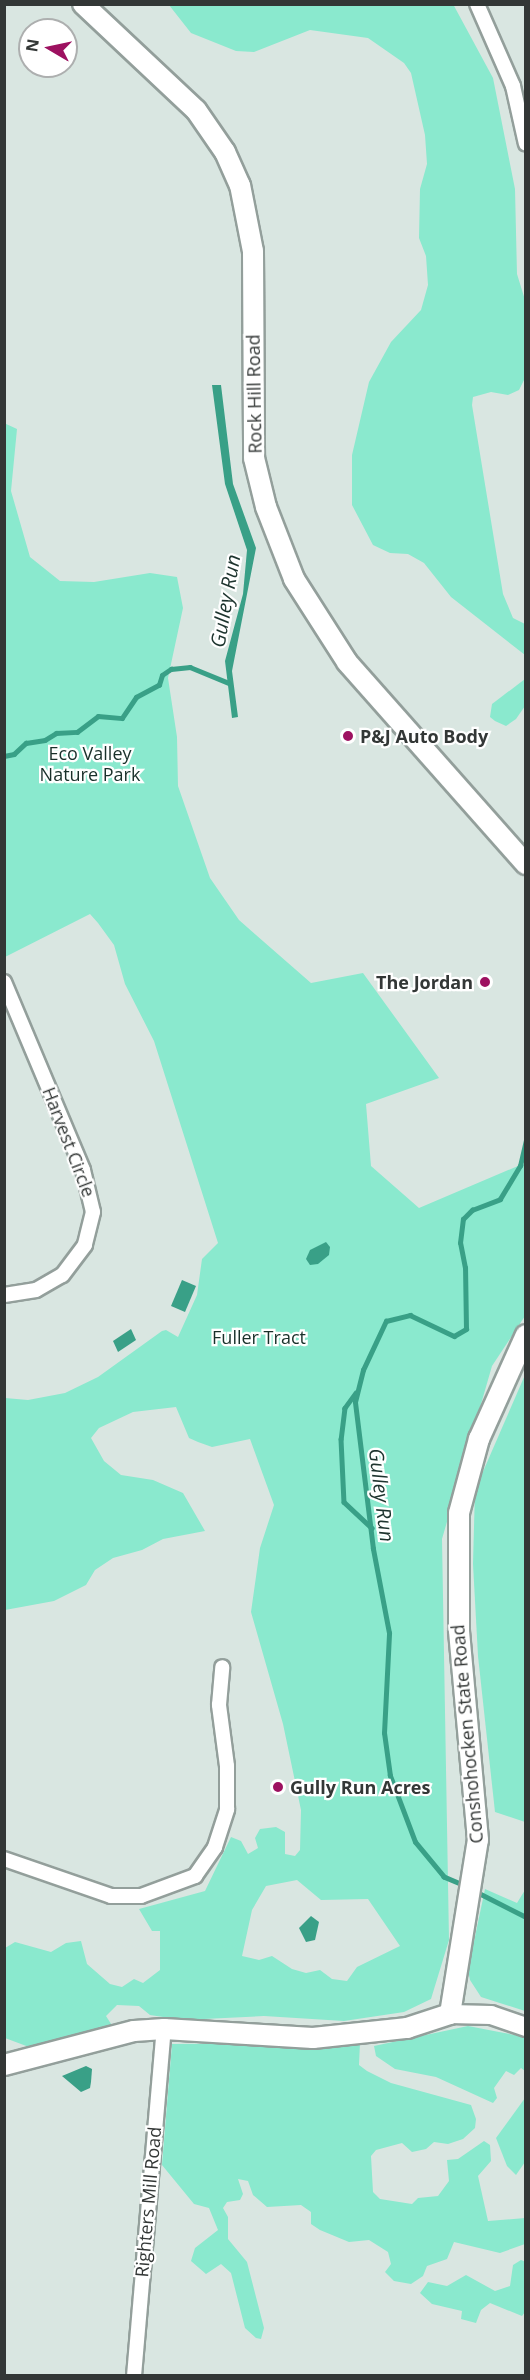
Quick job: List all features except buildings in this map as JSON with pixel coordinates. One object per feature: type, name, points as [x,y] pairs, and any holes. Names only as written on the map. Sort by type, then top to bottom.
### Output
[{"type":"main road","name":"Rock Hill Road","points":[[83,4],[196,110],[225,152],[240,185],[253,251],[254,458],[266,507],[298,587],[347,662],[525,864]]},
{"type":"main road","name":"Conshohocken State Road","points":[[450,2014],[472,1889],[478,1821],[459,1630],[459,1513],[479,1439],[525,1335]]},
{"type":"main road","points":[[4,2065],[109,2036],[164,2029],[313,2038],[407,2028],[450,2014]]},
{"type":"street","points":[[477,4],[513,86],[525,144]]},
{"type":"street","name":"Harvest Circle","points":[[4,1295],[45,1287],[67,1271],[85,1245],[93,1212],[88,1184],[6,991]]},
{"type":"street","points":[[4,1859],[111,1896],[141,1896],[195,1876],[215,1847],[226,1809],[227,1766],[219,1705],[222,1667]]},
{"type":"street","points":[[450,2014],[491,2015],[525,2027]]},
{"type":"street","name":"Righters Mill Road","points":[[134,2376],[164,2029]]},
{"type":"green space","points":[[453,4],[493,78],[515,189],[517,274],[525,300],[525,378],[519,390],[508,395],[491,392],[473,397],[472,405],[503,594],[513,618],[525,624],[525,655],[451,597],[424,563],[408,554],[390,553],[373,545],[352,505],[352,455],[369,382],[391,342],[421,310],[428,285],[426,256],[419,238],[420,189],[427,164],[425,135],[411,73],[404,63],[368,38],[310,30],[254,52],[236,51],[191,33],[169,5]]},
{"type":"green space","points":[[4,423],[17,429],[11,491],[30,557],[60,581],[94,582],[150,573],[177,577],[183,608],[168,678],[177,737],[178,786],[210,878],[239,920],[311,983],[363,973],[439,1078],[366,1104],[371,1166],[419,1208],[525,1163],[525,1316],[492,1366],[442,1539],[449,1940],[431,1999],[404,2012],[344,2021],[264,2016],[183,2020],[150,2015],[139,2006],[117,2005],[106,2016],[113,2027],[29,2047],[5,2038],[5,1948],[15,1942],[51,1952],[66,1943],[81,1941],[87,1964],[110,1984],[122,1987],[134,1979],[143,1983],[160,1970],[160,1931],[152,1931],[139,1909],[205,1891],[231,1837],[241,1841],[248,1854],[258,1848],[255,1838],[260,1829],[276,1827],[285,1832],[285,1854],[295,1856],[300,1850],[301,1810],[283,1724],[251,1612],[260,1548],[274,1505],[250,1439],[212,1447],[198,1442],[189,1438],[176,1407],[133,1412],[99,1428],[91,1438],[104,1461],[121,1475],[153,1480],[183,1493],[205,1531],[163,1539],[142,1550],[113,1558],[95,1570],[86,1585],[54,1601],[5,1610],[5,1398],[28,1400],[65,1393],[98,1377],[162,1331],[166,1330],[178,1337],[197,1295],[202,1259],[218,1243],[154,1041],[125,984],[114,945],[98,923],[90,914],[5,957]],"holes":[[[297,1880],[321,1900],[368,1899],[400,1946],[357,1967],[347,1981],[332,1979],[320,1970],[306,1973],[292,1969],[272,1956],[259,1960],[242,1956],[252,1910],[266,1886]]]},
{"type":"green space","points":[[525,679],[525,706],[516,719],[506,726],[490,717],[492,704]]},
{"type":"green space","points":[[525,1375],[525,1822],[495,1812],[478,1656],[473,1564],[475,1490]]},
{"type":"green space","points":[[485,1889],[517,1903],[525,1890],[525,2011],[481,1997],[470,1980],[468,1970]]},
{"type":"green space","points":[[468,2026],[525,2037],[525,2071],[521,2068],[514,2075],[506,2071],[494,2088],[497,2098],[493,2103],[436,2077],[395,2069],[376,2056],[374,2046]]},
{"type":"green space","points":[[360,2043],[359,2065],[367,2071],[391,2083],[471,2105],[476,2119],[475,2128],[463,2139],[448,2144],[434,2142],[426,2149],[412,2152],[402,2143],[376,2150],[371,2156],[373,2192],[380,2199],[412,2204],[418,2198],[438,2196],[449,2181],[447,2160],[458,2159],[484,2141],[490,2145],[491,2161],[478,2176],[488,2221],[525,2218],[525,2244],[500,2253],[454,2242],[447,2259],[427,2266],[423,2276],[411,2284],[394,2281],[385,2272],[391,2264],[388,2252],[369,2240],[349,2242],[320,2230],[311,2224],[311,2212],[301,2205],[267,2207],[253,2195],[248,2181],[238,2179],[243,2194],[240,2200],[227,2202],[223,2208],[228,2217],[228,2239],[247,2262],[264,2328],[261,2339],[256,2338],[245,2328],[231,2273],[221,2264],[206,2274],[191,2261],[195,2248],[218,2230],[209,2208],[194,2204],[162,2165],[172,2044]]},
{"type":"green space","points":[[525,2098],[525,2162],[516,2175],[507,2166],[496,2138]]},
{"type":"green space","points":[[521,2260],[526,2262],[525,2312],[522,2316],[490,2303],[481,2310],[476,2323],[461,2319],[462,2311],[432,2304],[420,2293],[428,2282],[447,2286],[466,2275],[495,2291],[510,2286],[513,2265]]},
{"type":"shaded area","points":[[212,385],[221,385],[233,484],[256,548],[232,671],[238,717],[232,718],[225,661],[243,594],[247,550],[225,484]]},
{"type":"shaded area","points":[[326,1242],[330,1247],[329,1255],[318,1264],[310,1265],[306,1259],[310,1250]]},
{"type":"shaded area","points":[[182,1280],[196,1286],[185,1312],[171,1306]]},
{"type":"shaded area","points":[[131,1329],[136,1340],[118,1352],[113,1341]]},
{"type":"shaded area","points":[[311,1916],[319,1922],[315,1940],[306,1942],[299,1928]]},
{"type":"shaded area","points":[[86,2066],[92,2069],[90,2088],[81,2092],[62,2076]]},
{"type":"waterway","points":[[4,756],[14,754],[26,743],[45,740],[56,733],[77,732],[98,716],[122,718],[136,697],[159,685],[162,675],[171,669],[190,667],[229,683]]},
{"type":"waterway","name":"Gulley Run","points":[[465,1886],[444,1877],[415,1842],[390,1776],[384,1733],[389,1633],[373,1549],[355,1402],[363,1370],[386,1321],[410,1315],[454,1336],[466,1329],[465,1268],[460,1243],[463,1219],[472,1210],[500,1199],[520,1166],[526,1140]]},
{"type":"waterway","points":[[356,1393],[345,1408],[341,1439],[344,1502],[372,1528]]},
{"type":"waterway","name":"Gulley Run","points":[[475,1891],[526,1917]]},
{"type":"place","name":"P&J Auto Body","points":[[348,736]]},
{"type":"place","name":"The Jordan","points":[[485,982]]},
{"type":"place","name":"Gully Run Acres","points":[[278,1787]]},
{"type":"park label","name":"Eco Valley Nature Park","points":[[90,764]]},
{"type":"park label","name":"Fuller Tract","points":[[259,1337]]}]
